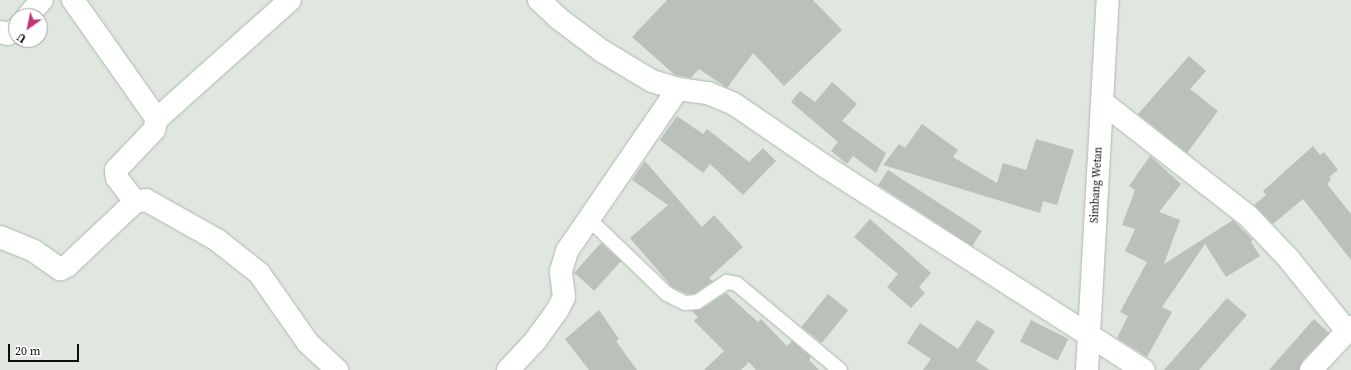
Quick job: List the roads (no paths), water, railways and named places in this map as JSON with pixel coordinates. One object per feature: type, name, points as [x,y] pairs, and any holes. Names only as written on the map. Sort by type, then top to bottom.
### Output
[{"type":"street","points":[[35,8],[42,0]]},
{"type":"street","points":[[73,0],[156,119]]},
{"type":"street","points":[[135,202],[117,178],[116,170],[154,130],[156,119],[290,0]]},
{"type":"street","points":[[540,0],[558,18],[602,51],[652,81],[678,89],[708,93],[734,104],[826,167],[1144,370]]},
{"type":"street","name":"Simbang Wetan","points":[[1087,370],[1108,0]]},
{"type":"street","points":[[508,370],[535,341],[558,309],[564,297],[562,264],[589,219],[678,89]]},
{"type":"street","points":[[1102,102],[1249,217],[1288,258],[1349,329],[1311,370]]},
{"type":"street","points":[[0,237],[34,251],[60,269],[67,266],[135,202],[141,199],[153,203],[217,240],[260,274],[308,343],[337,370]]},
{"type":"lane","points":[[589,219],[667,294],[684,303],[697,302],[727,282],[737,284],[840,370]]}]
